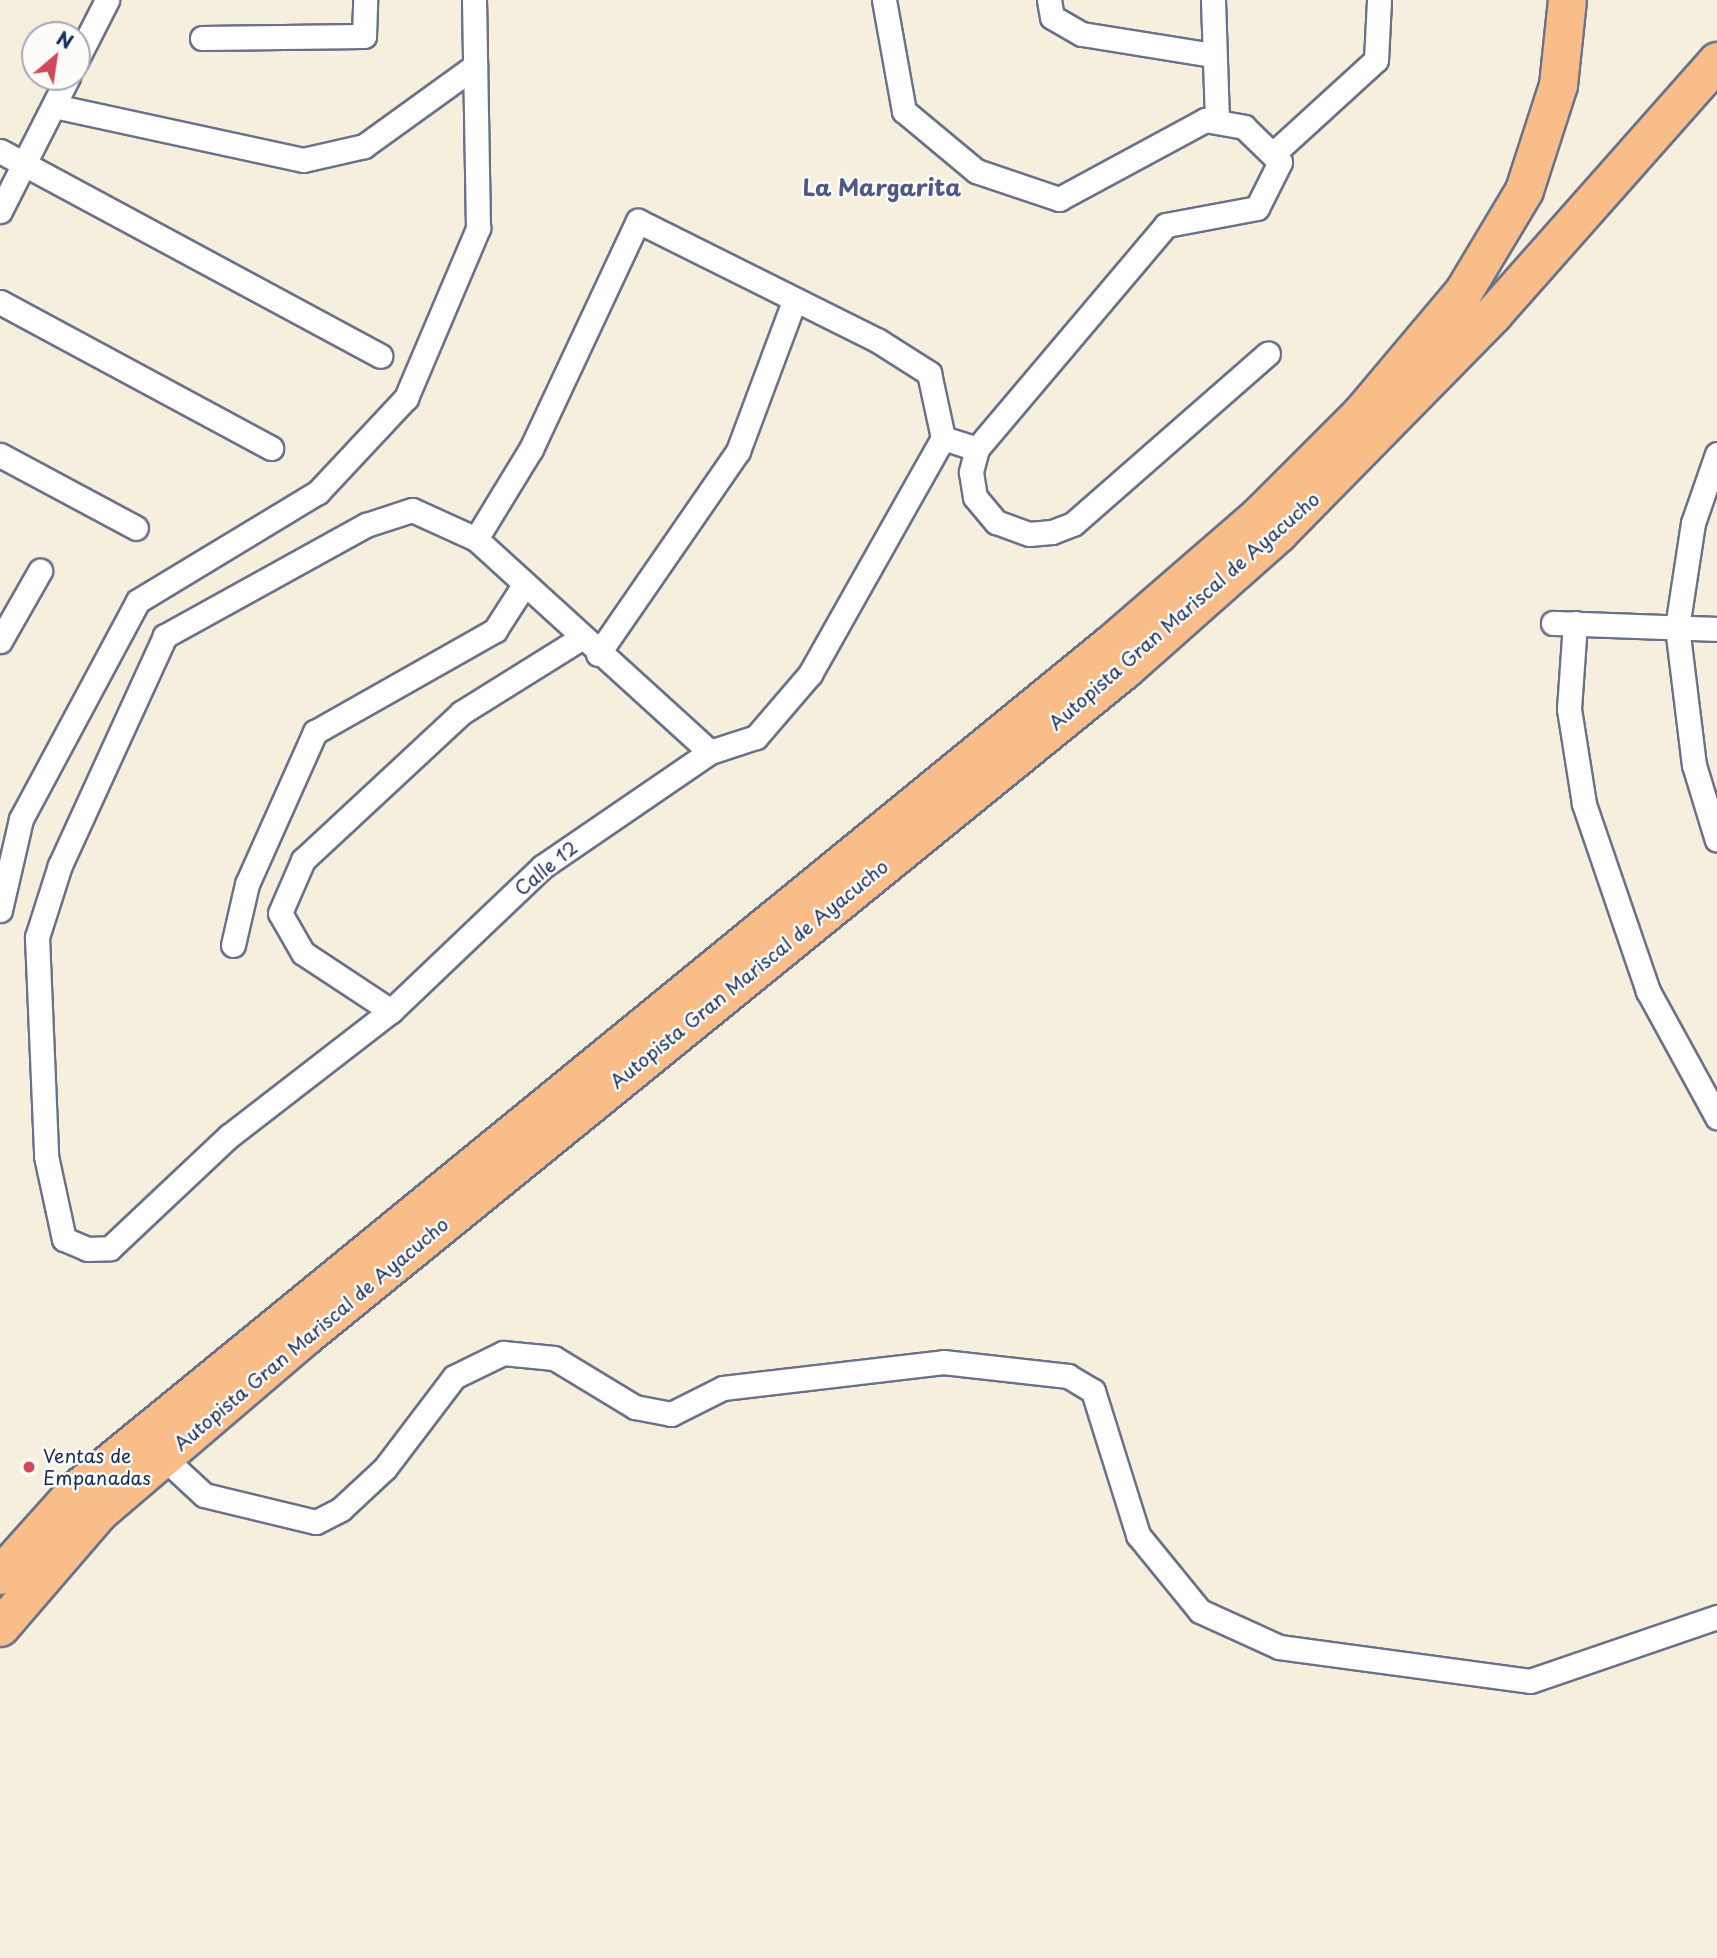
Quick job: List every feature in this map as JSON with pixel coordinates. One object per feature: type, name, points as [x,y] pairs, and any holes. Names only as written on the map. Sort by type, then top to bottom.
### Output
[{"type":"highway","name":"Autopista Gran Mariscal de Ayacucho","points":[[0,1575],[77,1489],[285,1313],[1109,645],[1250,523],[1361,413],[1463,292],[1524,190],[1558,85],[1567,0]]},
{"type":"highway","name":"Autopista Gran Mariscal de Ayacucho","points":[[0,1627],[99,1512],[163,1457],[1125,669],[1278,533],[1493,314],[1717,61]]},
{"type":"street","points":[[91,31],[107,0]]},
{"type":"street","points":[[202,38],[364,36],[365,0]]},
{"type":"street","points":[[0,910],[21,819],[138,601],[318,492],[406,398],[478,228],[474,0]]},
{"type":"street","points":[[884,0],[904,111],[976,171],[1059,199],[1156,152],[1205,120],[1244,127],[1280,162],[1257,208],[1166,225],[978,449],[971,472],[975,497],[996,522],[1029,534],[1052,532],[1073,524],[1268,354]]},
{"type":"street","points":[[1049,0],[1052,17],[1083,34],[1213,55]]},
{"type":"street","points":[[1213,0],[1217,122]]},
{"type":"street","points":[[1273,155],[1376,60],[1379,0]]},
{"type":"street","points":[[54,106],[303,160],[364,146],[475,66]]},
{"type":"street","points":[[0,211],[61,91]]},
{"type":"street","points":[[0,151],[380,356]]},
{"type":"street","points":[[710,752],[598,654],[476,540],[531,449],[638,221],[929,373],[943,438],[978,449]]},
{"type":"street","points":[[598,654],[738,451],[794,301]]},
{"type":"street","points":[[0,302],[271,448]]},
{"type":"street","name":"Calle 12","points":[[476,540],[412,510],[366,525],[165,636],[60,865],[37,937],[46,1156],[64,1239],[87,1249],[110,1248],[229,1136],[391,1011],[542,867],[710,752],[756,737],[810,674],[943,438]]},
{"type":"street","points":[[1717,454],[1693,523],[1677,627],[1694,765],[1717,839]]},
{"type":"street","points":[[0,455],[136,528]]},
{"type":"street","points":[[0,641],[40,571]]},
{"type":"street","points":[[233,945],[247,884],[315,732],[495,630],[524,585]]},
{"type":"street","points":[[1717,629],[1564,623],[1569,709],[1584,804],[1648,991],[1717,1117]]},
{"type":"street","points":[[391,1011],[303,953],[280,913],[303,860],[461,713],[581,638]]},
{"type":"street","points":[[163,1457],[204,1495],[316,1522],[341,1509],[378,1475],[454,1377],[503,1353],[554,1359],[635,1407],[671,1414],[723,1388],[943,1362],[1068,1376],[1093,1391],[1138,1535],[1200,1611],[1279,1647],[1530,1681],[1717,1617]]},
{"type":"place","name":"Ventas de Empanadas","points":[[29,1467]]},
{"type":"district","name":"La Margarita","points":[[882,187]]}]
